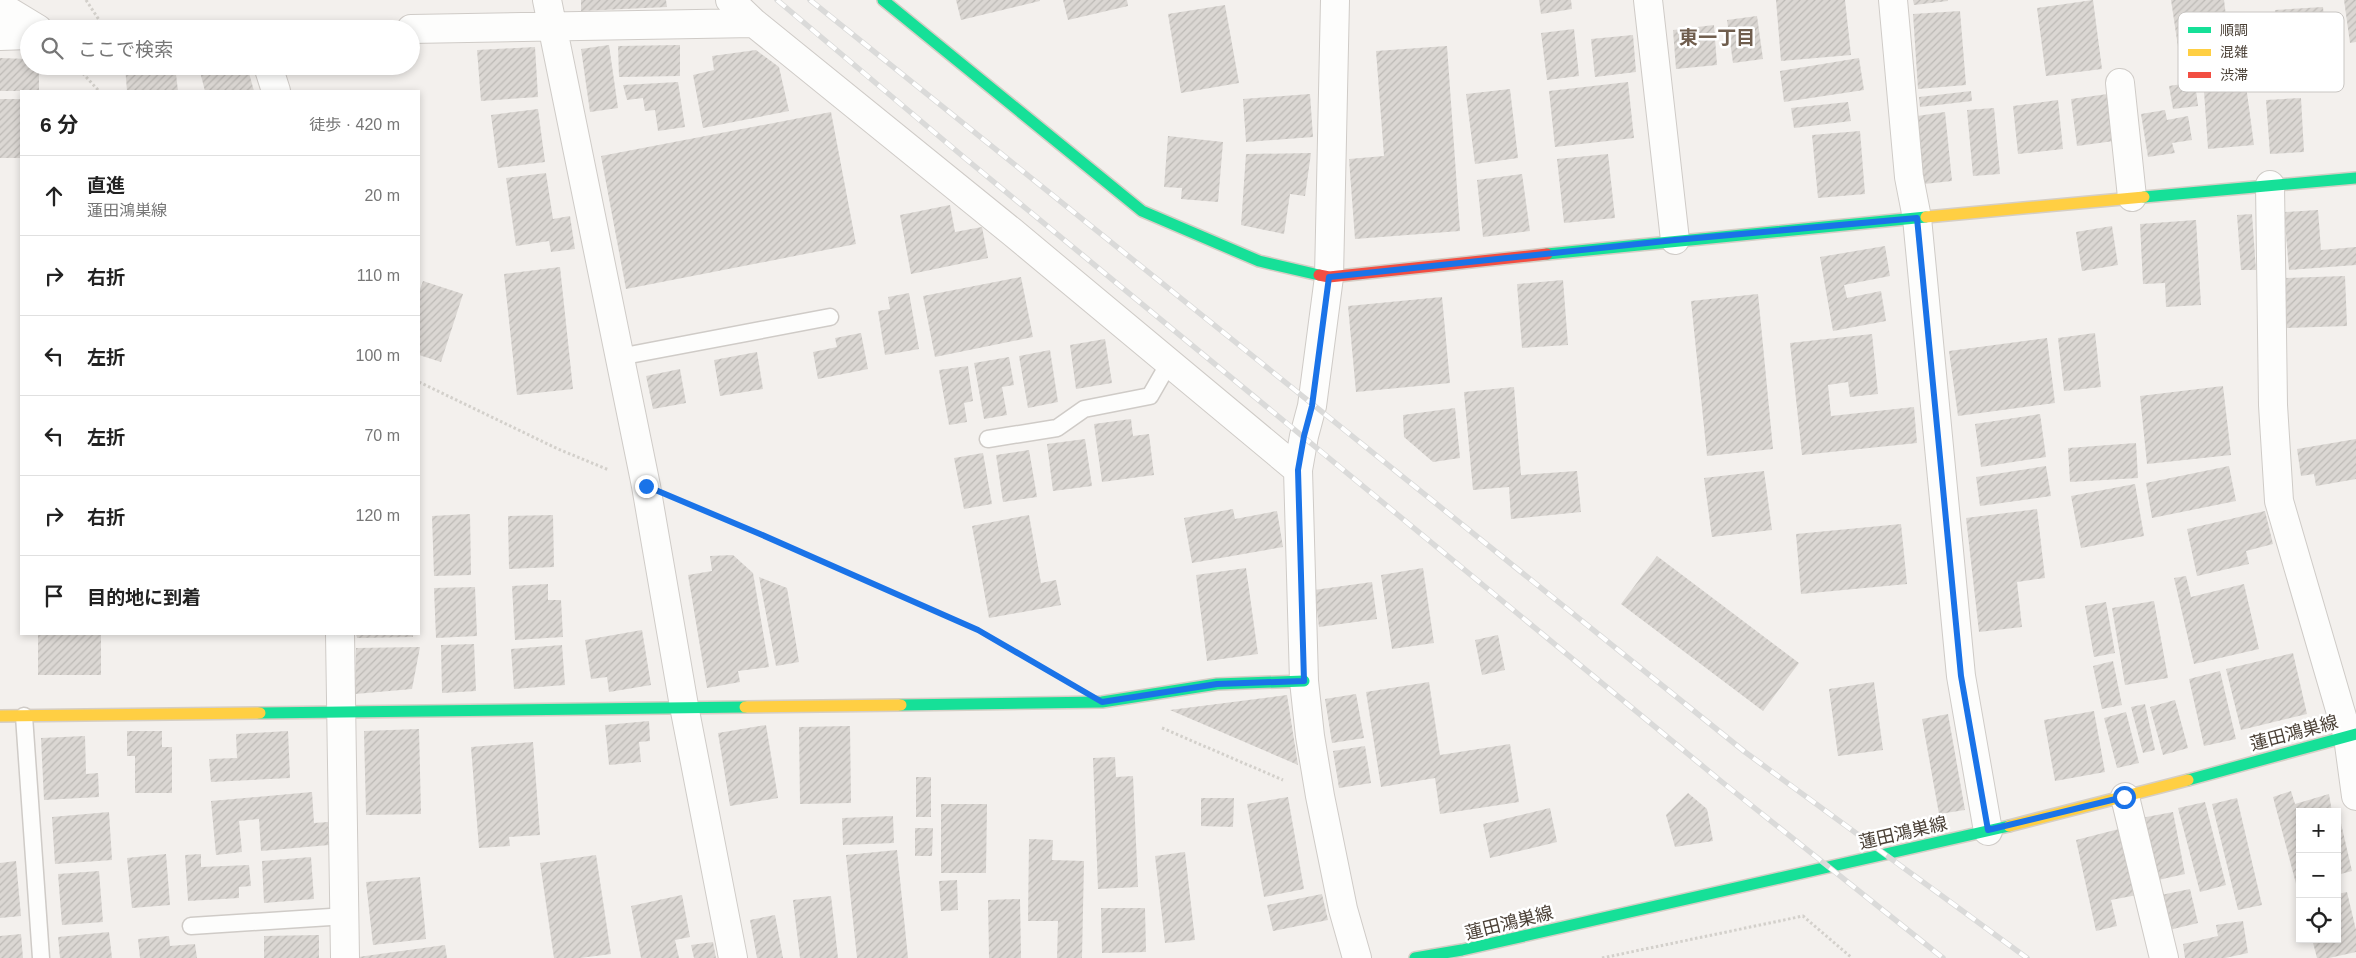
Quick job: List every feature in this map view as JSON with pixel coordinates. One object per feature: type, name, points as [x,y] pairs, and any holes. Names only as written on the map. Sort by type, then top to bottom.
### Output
[{"type":"street","points":[[547,0],[646,486],[684,706],[733,958]]},
{"type":"street","points":[[730,0],[754,22],[1011,231],[1298,470]]},
{"type":"street","points":[[882,0],[1142,211],[1260,261],[1329,277],[1675,240],[2356,178]]},
{"type":"street","points":[[1335,0],[1329,277],[1312,406],[1298,470],[1304,681],[1320,796],[1344,909],[1357,958]]},
{"type":"street","points":[[1648,0],[1675,240]]},
{"type":"street","points":[[1893,0],[1909,177],[1917,218],[1961,676],[1988,830]]},
{"type":"street","points":[[0,6],[23,20]]},
{"type":"street","points":[[420,29],[754,22]]},
{"type":"street","points":[[0,36],[20,35]]},
{"type":"street","points":[[271,75],[276,90]]},
{"type":"street","points":[[2120,83],[2132,197]]},
{"type":"street","points":[[2270,185],[2273,406],[2279,501],[2352,735],[2356,796]]},
{"type":"street","points":[[340,635],[343,712],[345,958]]},
{"type":"street","points":[[0,716],[1102,702],[1217,684],[1304,681]]},
{"type":"street","name":"蓮田鴻巣線","points":[[1415,958],[1462,954],[1988,830],[2124,797],[2352,735]]},
{"type":"street","points":[[2124,797],[2164,958]]},
{"type":"lane","points":[[620,357],[830,316]]},
{"type":"lane","points":[[988,439],[1057,428],[1084,409],[1150,396],[1169,363]]},
{"type":"lane","points":[[24,716],[41,958]]},
{"type":"lane","points":[[191,926],[346,916]]},
{"type":"path","points":[[86,0],[99,20]]},
{"type":"path","points":[[84,75],[98,90]]},
{"type":"path","points":[[420,382],[558,449],[760,534],[978,630],[1044,669]]},
{"type":"path","points":[[1156,725],[1320,796]]},
{"type":"path","points":[[1602,958],[1803,916],[1852,958]]},
{"type":"building","points":[[581,0],[666,0],[667,7],[581,11]]},
{"type":"building","points":[[956,0],[1040,0],[1040,1],[961,20]]},
{"type":"building","points":[[1063,0],[1127,0],[1128,6],[1068,20]]},
{"type":"building","points":[[1539,0],[1571,0],[1572,9],[1541,14]]},
{"type":"building","points":[[1776,0],[1845,0],[1851,55],[1781,61]]},
{"type":"building","points":[[1913,0],[1948,0],[1948,1],[1914,5]]},
{"type":"building","points":[[2093,0],[2102,69],[2046,76],[2037,8]]},
{"type":"building","points":[[2171,0],[2224,0],[2226,12],[2178,12],[2178,47]]},
{"type":"building","points":[[2344,0],[2356,0],[2356,42],[2350,43]]},
{"type":"building","points":[[1225,5],[1239,83],[1181,93],[1168,14]]},
{"type":"building","points":[[2323,7],[2323,12],[2275,12],[2275,10]]},
{"type":"building","points":[[1960,11],[1966,85],[1918,89],[1913,14]]},
{"type":"building","points":[[1757,16],[1763,59],[1733,63],[1727,20]]},
{"type":"building","points":[[1714,25],[1717,65],[1676,69],[1673,30]]},
{"type":"building","points":[[1574,29],[1579,76],[1547,80],[1541,33]]},
{"type":"building","points":[[1633,35],[1636,72],[1595,77],[1591,39]]},
{"type":"building","points":[[609,45],[618,108],[590,112],[581,49]]},
{"type":"building","points":[[680,45],[680,76],[619,77],[618,46]]},
{"type":"building","points":[[1447,46],[1460,231],[1355,239],[1349,159],[1384,156],[1376,51]]},
{"type":"building","points":[[535,47],[538,97],[481,101],[477,50]]},
{"type":"building","points":[[756,50],[779,67],[789,111],[703,128],[693,75],[714,70],[712,56]]},
{"type":"building","points":[[0,58],[20,59],[20,75],[39,75],[39,90],[0,91]]},
{"type":"building","points":[[1859,58],[1864,90],[1784,102],[1780,71]]},
{"type":"building","points":[[126,75],[176,75],[178,90],[127,90]]},
{"type":"building","points":[[201,75],[250,75],[254,90],[205,90]]},
{"type":"building","points":[[678,82],[685,127],[658,131],[655,110],[645,111],[643,98],[627,100],[623,85]]},
{"type":"building","points":[[1628,82],[1634,138],[1555,147],[1549,91]]},
{"type":"building","points":[[2178,85],[2178,92],[2196,92],[2198,106],[2173,109],[2169,86]]},
{"type":"building","points":[[1510,89],[1518,158],[1475,164],[1466,94]]},
{"type":"building","points":[[1971,91],[1972,101],[1920,107],[1919,97]]},
{"type":"building","points":[[2204,92],[2247,92],[2254,145],[2208,149]]},
{"type":"building","points":[[1310,94],[1313,137],[1246,142],[1243,99]]},
{"type":"building","points":[[2108,94],[2114,141],[2077,146],[2071,99]]},
{"type":"building","points":[[2301,98],[2304,152],[2270,154],[2266,100]]},
{"type":"building","points":[[0,99],[20,99],[20,158],[0,158]]},
{"type":"building","points":[[2058,100],[2063,149],[2018,154],[2013,106]]},
{"type":"building","points":[[1848,102],[1851,121],[1794,128],[1791,108]]},
{"type":"building","points":[[1994,108],[2000,174],[1973,176],[1967,110]]},
{"type":"building","points":[[538,109],[545,162],[498,168],[491,115]]},
{"type":"building","points":[[2165,110],[2167,120],[2188,116],[2192,140],[2172,143],[2175,153],[2148,157],[2141,114]]},
{"type":"building","points":[[831,112],[856,244],[626,289],[601,156]]},
{"type":"building","points":[[1945,112],[1952,181],[1924,184],[1917,116]]},
{"type":"building","points":[[1860,131],[1865,194],[1818,198],[1812,135]]},
{"type":"building","points":[[1168,136],[1223,142],[1218,202],[1181,199],[1182,188],[1164,187]]},
{"type":"building","points":[[1311,153],[1305,196],[1290,194],[1284,234],[1241,225],[1246,154]]},
{"type":"building","points":[[1608,154],[1615,218],[1564,223],[1557,159]]},
{"type":"building","points":[[546,173],[553,219],[570,216],[575,249],[551,252],[549,241],[516,246],[506,178]]},
{"type":"building","points":[[1522,174],[1530,231],[1483,237],[1477,180]]},
{"type":"building","points":[[950,205],[955,232],[982,227],[988,258],[911,274],[900,215]]},
{"type":"building","points":[[2318,210],[2321,250],[2356,247],[2356,265],[2289,270],[2284,212]]},
{"type":"building","points":[[2252,214],[2256,270],[2241,270],[2237,215]]},
{"type":"building","points":[[2196,220],[2201,305],[2166,307],[2165,283],[2143,284],[2140,224]]},
{"type":"building","points":[[2112,226],[2118,265],[2082,271],[2076,232]]},
{"type":"building","points":[[1885,246],[1890,276],[1844,285],[1847,298],[1881,291],[1886,321],[1833,331],[1820,257]]},
{"type":"building","points":[[560,267],[573,389],[517,395],[504,274]]},
{"type":"building","points":[[2345,276],[2347,326],[2285,328],[2284,278]]},
{"type":"building","points":[[1021,277],[1033,337],[935,357],[923,296]]},
{"type":"building","points":[[1563,280],[1568,345],[1522,348],[1517,284]]},
{"type":"building","points":[[423,281],[463,294],[441,362],[420,355],[420,289]]},
{"type":"building","points":[[909,293],[919,349],[885,355],[878,311],[890,309],[888,297]]},
{"type":"building","points":[[1758,294],[1773,449],[1707,456],[1691,301]]},
{"type":"building","points":[[1442,297],[1450,383],[1356,392],[1348,306]]},
{"type":"building","points":[[861,333],[868,369],[818,379],[813,352],[837,347],[835,338]]},
{"type":"building","points":[[2095,333],[2101,387],[2064,391],[2058,338]]},
{"type":"building","points":[[1872,334],[1878,394],[1850,397],[1848,382],[1828,385],[1831,416],[1914,407],[1917,443],[1802,455],[1790,343]]},
{"type":"building","points":[[2047,338],[2055,403],[1958,416],[1949,351]]},
{"type":"building","points":[[1105,339],[1112,383],[1076,389],[1070,345]]},
{"type":"building","points":[[1050,350],[1058,402],[1028,408],[1019,356]]},
{"type":"building","points":[[757,352],[763,389],[720,396],[714,360]]},
{"type":"building","points":[[1009,357],[1014,385],[1002,387],[1007,415],[984,419],[974,363]]},
{"type":"building","points":[[968,366],[973,401],[964,403],[967,422],[949,425],[939,370]]},
{"type":"building","points":[[680,369],[686,403],[653,409],[646,376]]},
{"type":"building","points":[[2223,386],[2231,455],[2147,464],[2140,396]]},
{"type":"building","points":[[1514,387],[1521,475],[1577,471],[1581,512],[1511,519],[1509,487],[1473,490],[1464,392]]},
{"type":"building","points":[[1455,408],[1460,458],[1433,462],[1404,437],[1403,415]]},
{"type":"building","points":[[2040,414],[2046,457],[1981,467],[1975,424]]},
{"type":"building","points":[[1131,419],[1133,436],[1149,434],[1154,475],[1102,482],[1094,424]]},
{"type":"building","points":[[1085,439],[1092,486],[1053,491],[1047,444]]},
{"type":"building","points":[[2356,439],[2356,479],[2316,486],[2314,474],[2301,476],[2297,449]]},
{"type":"building","points":[[2136,443],[2138,478],[2070,482],[2068,448]]},
{"type":"building","points":[[1029,450],[1037,497],[1003,502],[996,455]]},
{"type":"building","points":[[983,453],[992,504],[964,509],[954,458]]},
{"type":"building","points":[[2046,466],[2051,496],[1980,506],[1976,477]]},
{"type":"building","points":[[2229,466],[2236,501],[2152,518],[2146,483]]},
{"type":"building","points":[[1764,471],[1772,530],[1712,537],[1704,478]]},
{"type":"building","points":[[2135,484],[2144,536],[2081,548],[2071,496]]},
{"type":"building","points":[[1233,509],[1235,519],[1277,511],[1283,547],[1192,563],[1184,518]]},
{"type":"building","points":[[2037,509],[2045,578],[2017,582],[2022,627],[1979,632],[1966,518]]},
{"type":"building","points":[[2265,511],[2273,544],[2246,551],[2249,564],[2197,576],[2187,529]]},
{"type":"building","points":[[470,514],[471,575],[434,576],[432,516]]},
{"type":"building","points":[[553,515],[554,567],[509,569],[508,516]]},
{"type":"building","points":[[1029,515],[1041,583],[1056,580],[1061,605],[989,618],[972,526]]},
{"type":"building","points":[[1901,524],[1907,584],[1801,594],[1796,534]]},
{"type":"building","points":[[733,555],[753,573],[769,667],[738,671],[740,682],[707,688],[688,575],[712,571],[710,556]]},
{"type":"building","points":[[1657,556],[1799,663],[1763,711],[1621,604]]},
{"type":"building","points":[[1246,568],[1258,654],[1207,661],[1196,575]]},
{"type":"building","points":[[1423,568],[1434,643],[1392,649],[1381,575]]},
{"type":"building","points":[[2186,576],[2191,597],[2244,584],[2259,649],[2194,664],[2174,578]]},
{"type":"building","points":[[759,577],[787,588],[799,662],[776,666]]},
{"type":"building","points":[[1372,582],[1377,619],[1319,627],[1314,590]]},
{"type":"building","points":[[548,584],[548,600],[561,600],[563,637],[515,640],[512,586]]},
{"type":"building","points":[[475,587],[477,636],[436,638],[434,588]]},
{"type":"building","points":[[2154,601],[2168,678],[2125,685],[2112,608]]},
{"type":"building","points":[[2106,602],[2115,653],[2094,657],[2085,606]]},
{"type":"building","points":[[642,630],[651,685],[609,692],[607,677],[591,679],[585,640]]},
{"type":"building","points":[[38,635],[101,635],[101,675],[38,675]]},
{"type":"building","points":[[356,635],[413,635],[413,637],[357,638]]},
{"type":"building","points":[[1498,635],[1505,670],[1482,675],[1475,640]]},
{"type":"building","points":[[474,644],[476,691],[442,693],[441,645]]},
{"type":"building","points":[[562,645],[565,685],[514,689],[511,649]]},
{"type":"building","points":[[420,647],[412,689],[355,694],[356,648]]},
{"type":"building","points":[[2293,653],[2307,714],[2241,730],[2226,669]]},
{"type":"building","points":[[2113,661],[2122,705],[2102,709],[2093,666]]},
{"type":"building","points":[[2220,671],[2236,739],[2204,746],[2189,679]]},
{"type":"building","points":[[1429,682],[1440,755],[1510,744],[1519,802],[1440,814],[1435,778],[1381,787],[1366,692]]},
{"type":"building","points":[[1874,682],[1883,750],[1838,756],[1829,689]]},
{"type":"building","points":[[1356,694],[1364,738],[1332,743],[1325,699]]},
{"type":"building","points":[[1287,695],[1298,765],[1170,710]]},
{"type":"building","points":[[2175,700],[2188,748],[2163,755],[2150,707]]},
{"type":"building","points":[[2145,704],[2155,750],[2143,753],[2131,707]]},
{"type":"building","points":[[2094,711],[2105,772],[2055,781],[2044,720]]},
{"type":"building","points":[[2126,712],[2139,763],[2117,768],[2104,718]]},
{"type":"building","points":[[1948,714],[1965,810],[1939,814],[1922,719]]},
{"type":"building","points":[[649,721],[650,741],[639,742],[641,762],[609,765],[605,725]]},
{"type":"building","points":[[766,725],[778,798],[730,806],[718,733]]},
{"type":"building","points":[[850,726],[851,803],[800,804],[799,727]]},
{"type":"building","points":[[419,729],[421,814],[366,815],[364,731]]},
{"type":"building","points":[[127,731],[162,731],[162,747],[172,747],[172,793],[135,793],[135,756],[127,756]]},
{"type":"building","points":[[288,731],[290,778],[211,782],[209,759],[237,758],[236,734]]},
{"type":"building","points":[[85,736],[86,774],[98,773],[99,797],[44,800],[41,738]]},
{"type":"building","points":[[533,742],[540,835],[509,837],[510,846],[479,848],[471,747]]},
{"type":"building","points":[[1365,746],[1371,783],[1339,788],[1333,751]]},
{"type":"building","points":[[1115,757],[1116,777],[1133,776],[1138,887],[1098,889],[1093,758]]},
{"type":"building","points":[[916,777],[931,777],[931,817],[916,817]]},
{"type":"building","points":[[2291,791],[2295,804],[2329,794],[2331,808],[2296,808],[2296,884],[2273,797]]},
{"type":"building","points":[[312,792],[314,823],[328,822],[329,845],[261,851],[259,819],[239,821],[242,852],[216,855],[211,801]]},
{"type":"building","points":[[1688,793],[1707,809],[1713,841],[1675,847],[1666,815]]},
{"type":"building","points":[[1288,797],[1304,889],[1264,897],[1247,804]]},
{"type":"building","points":[[1201,798],[1234,798],[1233,827],[1201,826]]},
{"type":"building","points":[[2237,798],[2262,905],[2238,910],[2212,804]]},
{"type":"building","points":[[2205,802],[2226,885],[2200,892],[2178,808]]},
{"type":"building","points":[[941,804],[987,804],[986,873],[941,873]]},
{"type":"building","points":[[1550,808],[1557,842],[1490,858],[1483,824]]},
{"type":"building","points":[[109,812],[112,860],[55,864],[52,817]]},
{"type":"building","points":[[2173,812],[2185,874],[2158,880],[2141,818]]},
{"type":"building","points":[[893,816],[894,843],[843,845],[842,818]]},
{"type":"building","points":[[2341,823],[2352,871],[2341,874]]},
{"type":"building","points":[[915,828],[933,828],[932,856],[915,856]]},
{"type":"building","points":[[2119,829],[2137,895],[2111,900],[2117,926],[2096,931],[2076,840]]},
{"type":"building","points":[[1029,839],[1053,840],[1052,860],[1084,861],[1082,958],[1057,958],[1058,921],[1028,921]]},
{"type":"building","points":[[897,850],[908,958],[857,958],[846,855]]},
{"type":"building","points":[[1185,852],[1195,940],[1165,943],[1155,856]]},
{"type":"building","points":[[166,854],[170,905],[132,908],[127,858]]},
{"type":"building","points":[[201,854],[201,867],[249,865],[251,886],[239,887],[239,898],[188,901],[185,855]]},
{"type":"building","points":[[596,855],[611,954],[580,958],[554,958],[540,863]]},
{"type":"building","points":[[311,857],[314,899],[264,903],[262,861]]},
{"type":"building","points":[[16,861],[21,916],[0,918],[0,863]]},
{"type":"building","points":[[99,871],[103,922],[62,925],[58,874]]},
{"type":"building","points":[[420,877],[426,939],[373,945],[366,882]]},
{"type":"building","points":[[957,880],[958,910],[941,911],[939,881]]},
{"type":"building","points":[[2190,889],[2198,923],[2169,930],[2161,895]]},
{"type":"building","points":[[2347,892],[2356,930],[2356,952],[2329,958],[2317,958],[2313,943],[2341,943],[2341,893]]},
{"type":"building","points":[[1322,894],[1328,920],[1273,931],[1267,905]]},
{"type":"building","points":[[682,895],[690,937],[675,940],[679,958],[641,958],[631,906]]},
{"type":"building","points":[[831,896],[838,958],[800,958],[793,900]]},
{"type":"building","points":[[1020,899],[1021,958],[989,958],[988,900]]},
{"type":"building","points":[[1101,908],[1145,908],[1146,952],[1102,953]]},
{"type":"building","points":[[775,915],[783,958],[757,958],[750,920]]},
{"type":"building","points":[[2243,921],[2248,953],[2225,958],[2185,958],[2183,944],[2218,936],[2216,925]]},
{"type":"building","points":[[109,932],[112,958],[60,958],[58,937]]},
{"type":"building","points":[[21,934],[23,958],[0,958],[0,936]]},
{"type":"building","points":[[319,935],[319,958],[264,958],[264,936]]},
{"type":"building","points":[[169,936],[170,946],[195,944],[197,958],[140,958],[138,939]]},
{"type":"building","points":[[713,942],[716,958],[694,958],[691,945]]},
{"type":"building","points":[[445,945],[447,958],[358,958],[358,957]]},
{"type":"railway","points":[[777,0],[966,159],[1722,782],[1943,958]]},
{"type":"railway","points":[[810,0],[1745,752],[2027,958]]},
{"type":"traffic: fast","points":[[883,0],[1142,211],[1259,261],[1319,275]]},
{"type":"traffic: fast","points":[[2144,197],[2356,178]]},
{"type":"traffic: fast","points":[[1547,254],[1926,217]]},
{"type":"traffic: fast","points":[[901,705],[1102,702],[1217,684],[1304,681]]},
{"type":"traffic: fast","points":[[260,713],[745,707]]},
{"type":"traffic: fast","points":[[2188,780],[2356,734]]},
{"type":"traffic: fast","points":[[1415,958],[1462,950],[2009,826]]},
{"type":"traffic: slow","points":[[1926,217],[2144,197]]},
{"type":"traffic: slow","points":[[745,707],[901,705]]},
{"type":"traffic: slow","points":[[0,716],[260,713]]},
{"type":"traffic: slow","points":[[2009,826],[2188,780]]},
{"type":"traffic: jam","points":[[1319,275],[1329,277],[1547,254]]},
{"type":"district","name":"東一丁目","points":[[1717,37]]},
{"type":"route","points":[[646,486],[978,630],[1102,702],[1217,684],[1304,681],[1298,470],[1312,406],[1329,277],[1675,240],[1917,218],[1961,676],[1988,830],[2124,797]]}]
